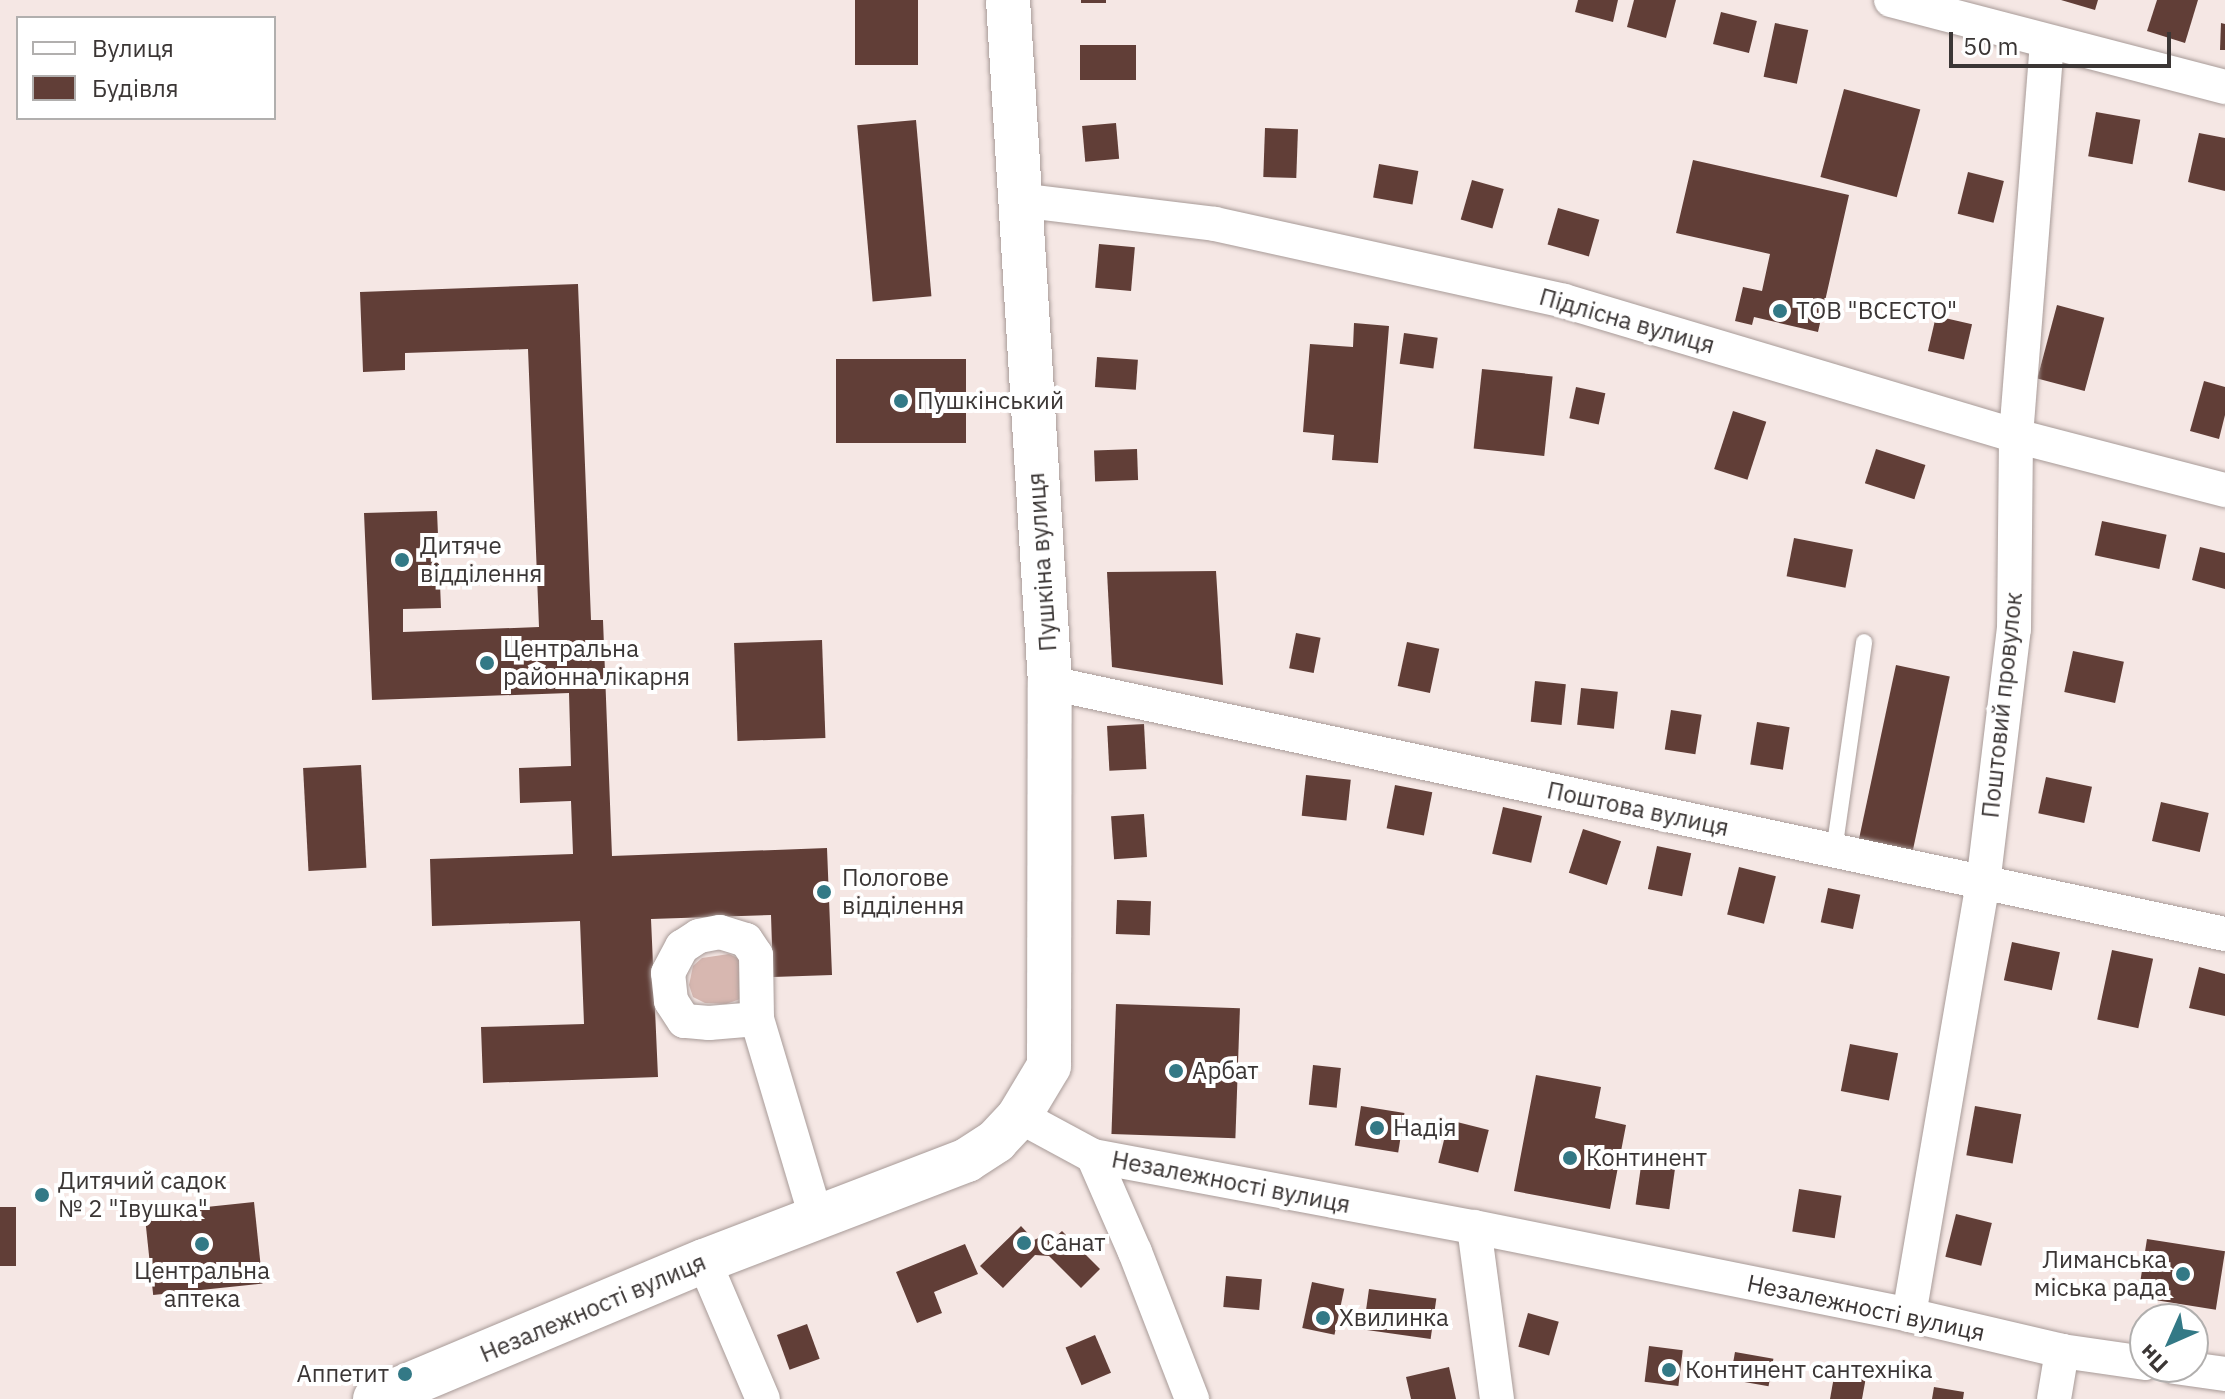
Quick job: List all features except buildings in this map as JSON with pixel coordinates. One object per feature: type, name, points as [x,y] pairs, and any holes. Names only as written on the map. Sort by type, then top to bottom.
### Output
[{"type":"main road","name":"Пушкіна вулиця","points":[[1008,0],[1050,683],[1049,1066],[1019,1116]]},
{"type":"main road","name":"Незалежності вулиця","points":[[391,1396],[704,1261],[967,1160],[996,1141],[1019,1116]]},
{"type":"street","points":[[1891,0],[1926,5],[2047,42],[2225,87]]},
{"type":"street","name":"Поштовий провулок","points":[[1909,1315],[1983,884],[2014,629],[2016,436],[2047,42]]},
{"type":"street","name":"Підлісна вулиця","points":[[1018,200],[1215,224],[1564,301],[2016,436],[2225,490]]},
{"type":"street","name":"Поштова вулиця","points":[[1050,683],[2225,934]]},
{"type":"street","points":[[757,1019],[816,1217]]},
{"type":"street","name":"Незалежності вулиця","points":[[1019,1116],[1093,1156],[1474,1227],[1909,1315],[2062,1351],[2129,1361]]},
{"type":"street","points":[[1093,1156],[1130,1239],[1192,1399]]},
{"type":"street","points":[[1474,1227],[1497,1399]]},
{"type":"street","points":[[704,1261],[763,1399]]},
{"type":"street","points":[[2054,1399],[2062,1351]]},
{"type":"lane","points":[[1834,851],[1864,642]]},
{"type":"shaded area","points":[[729,954],[740,959],[743,998],[726,1004],[705,1003],[693,997],[689,985],[693,966],[702,958]]},
{"type":"place","name":"ТОВ \"ВСЕСТО\"","points":[[1780,311]]},
{"type":"place","name":"Пушкінський","points":[[901,401]]},
{"type":"place","name":"Дитяче відділення","points":[[402,560]]},
{"type":"place","name":"Центральна районна лікарня","points":[[487,663]]},
{"type":"place","name":"Пологове відділення","points":[[824,892]]},
{"type":"place","name":"Арбат","points":[[1176,1071]]},
{"type":"place","name":"Надiя","points":[[1377,1128]]},
{"type":"place","name":"Континент","points":[[1570,1158]]},
{"type":"place","name":"Дитячий садок № 2 \"Івушка\"","points":[[42,1195]]},
{"type":"place","name":"Санат","points":[[1024,1243]]},
{"type":"place","name":"Центральна аптека","points":[[202,1244]]},
{"type":"place","name":"Лиманська міська рада","points":[[2183,1274]]},
{"type":"place","name":"Хвилинка","points":[[1323,1318]]},
{"type":"place","name":"Континент сантехніка","points":[[1669,1370]]},
{"type":"place","name":"Аппетит","points":[[405,1374]]}]
